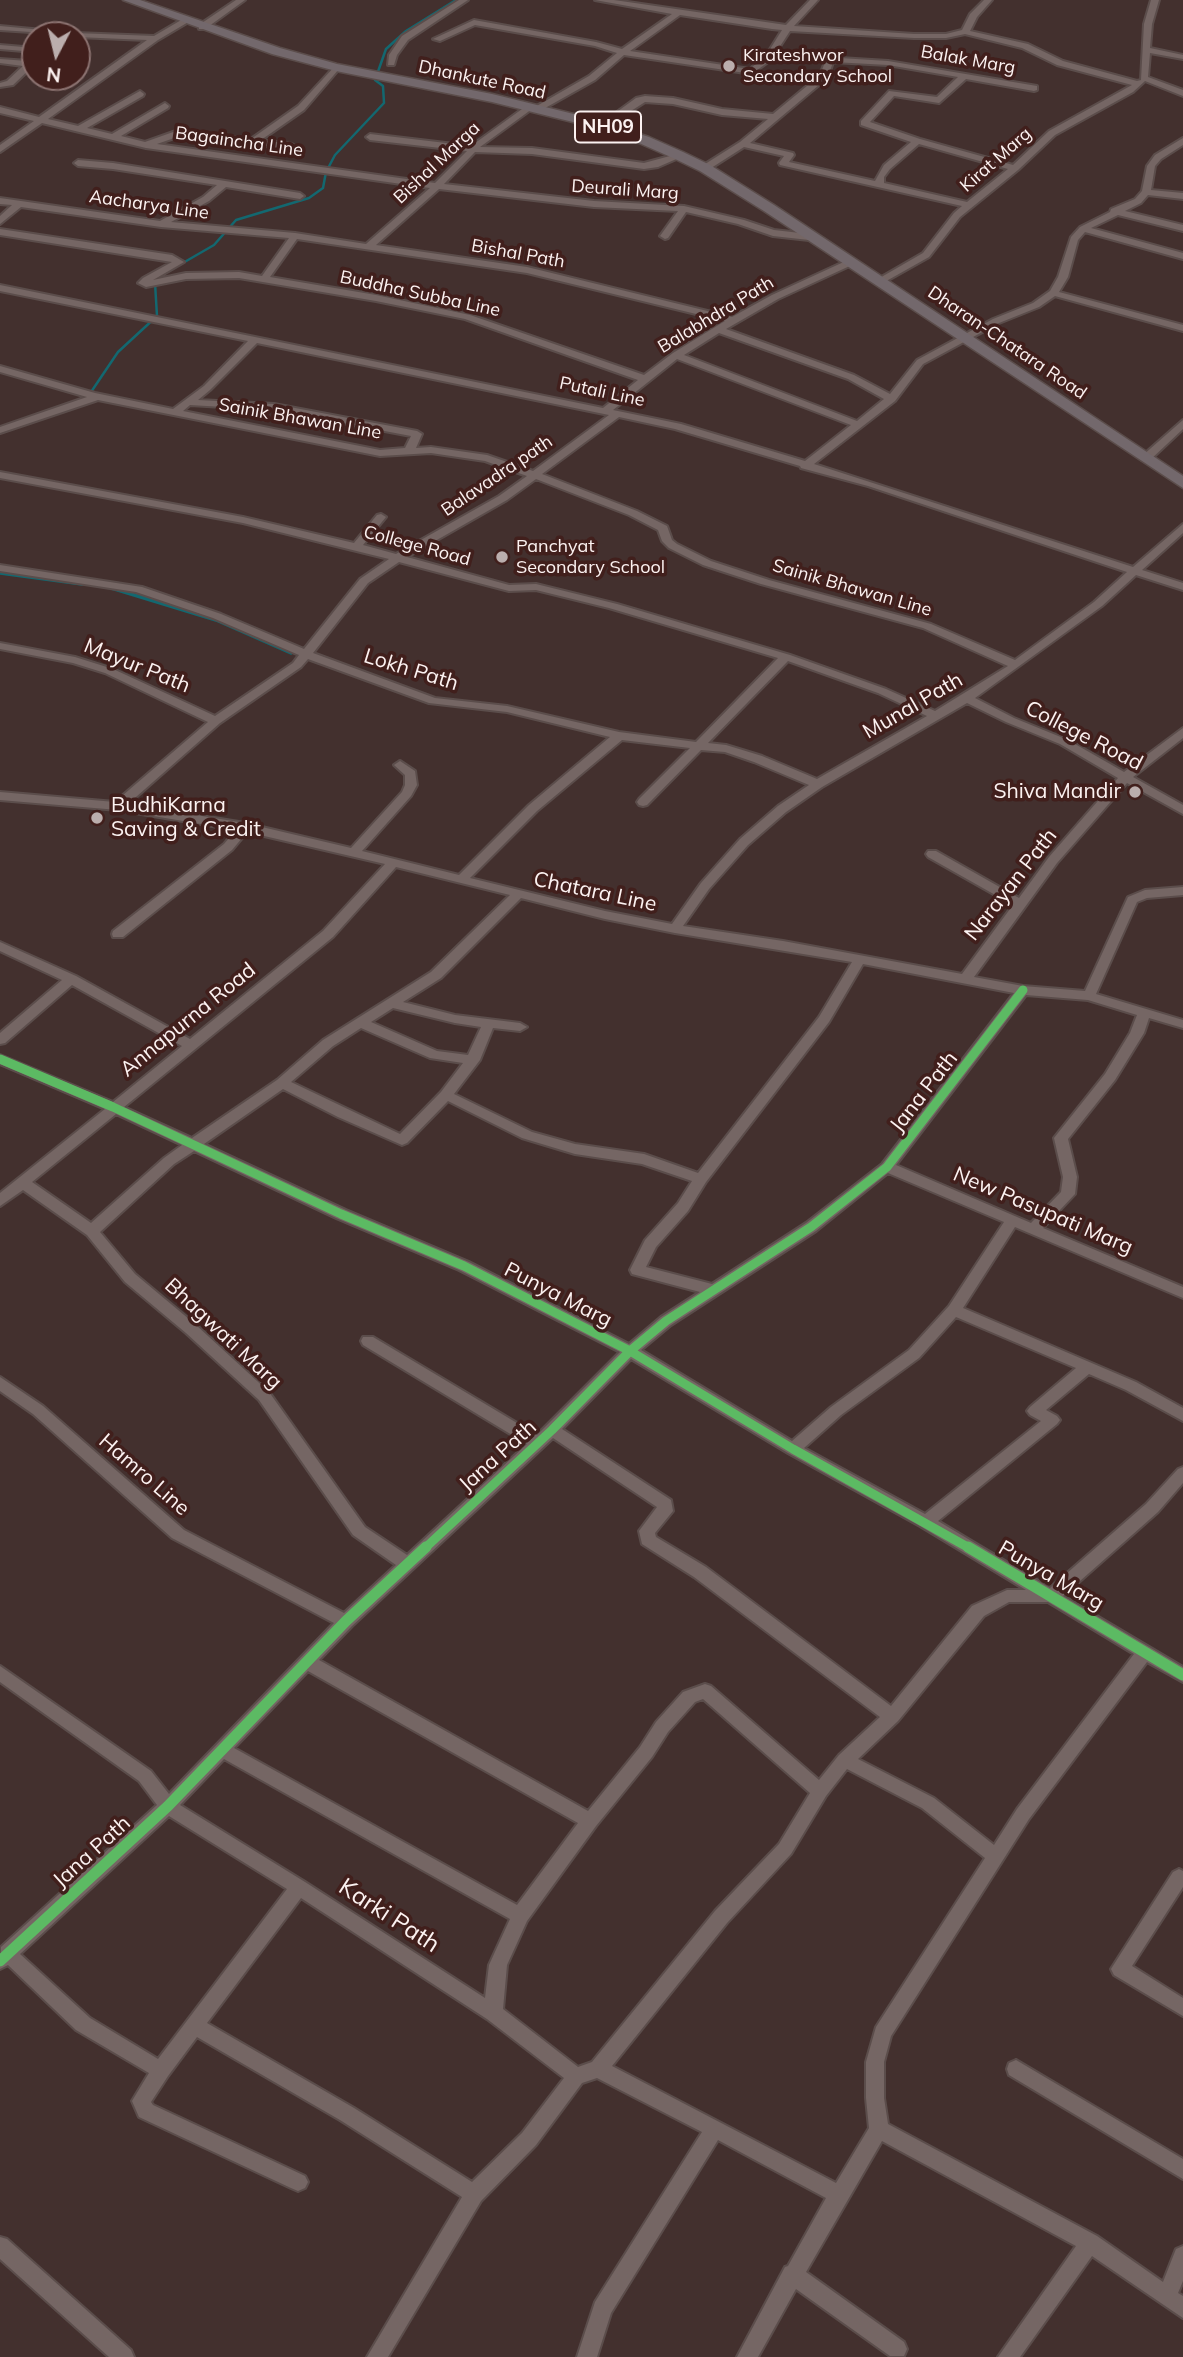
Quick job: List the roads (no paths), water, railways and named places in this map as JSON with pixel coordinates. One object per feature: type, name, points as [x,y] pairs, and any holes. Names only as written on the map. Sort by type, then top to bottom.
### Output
[{"type":"main road","name":"Dhankute Road","points":[[128,0],[202,27],[336,67],[603,125],[705,168],[809,237]]},
{"type":"main road","name":"Dharan-Chatara Road","points":[[809,237],[881,281],[1183,483]]},
{"type":"street","points":[[202,27],[241,0]]},
{"type":"street","points":[[391,63],[393,55],[405,38],[464,0]]},
{"type":"street","points":[[598,0],[787,29],[923,37],[965,32],[1025,46],[1060,63],[1183,93]]},
{"type":"street","points":[[437,39],[474,22],[557,36],[625,53],[750,72],[770,56],[787,29],[814,0]]},
{"type":"street","points":[[965,32],[973,16],[988,0]]},
{"type":"street","points":[[1141,81],[1155,0]]},
{"type":"street","name":"Bishal Marga","points":[[369,246],[437,187],[473,149],[533,108],[592,78],[607,64],[677,14]]},
{"type":"street","points":[[0,149],[155,38],[186,21]]},
{"type":"street","points":[[0,28],[21,30]]},
{"type":"street","points":[[91,36],[155,38]]},
{"type":"street","points":[[0,47],[21,49]]},
{"type":"street","points":[[1147,50],[1183,57]]},
{"type":"street","name":"Balak Marg","points":[[770,56],[909,65],[1034,88]]},
{"type":"street","points":[[705,168],[743,144],[816,83],[826,71],[830,59]]},
{"type":"street","points":[[0,61],[21,62]]},
{"type":"street","points":[[253,142],[300,108],[336,67]]},
{"type":"street","points":[[0,85],[10,83],[21,72]]},
{"type":"street","points":[[965,75],[939,100],[892,93],[864,122],[917,141],[1015,168]]},
{"type":"street","name":"Kirat Marg","points":[[881,281],[926,255],[968,205],[1063,125],[1141,81]]},
{"type":"street","points":[[78,130],[140,94]]},
{"type":"street","points":[[603,125],[639,100],[645,99],[673,101],[722,112],[774,117]]},
{"type":"street","points":[[112,138],[165,106]]},
{"type":"street","name":"Bagaincha Line","points":[[0,110],[146,145],[437,187]]},
{"type":"street","points":[[146,145],[176,134],[292,147]]},
{"type":"street","points":[[370,136],[473,149],[532,151],[644,166],[655,165],[678,155]]},
{"type":"street","points":[[879,184],[887,167],[917,141]]},
{"type":"street","points":[[805,466],[891,399],[920,362],[964,337],[1036,305],[1054,293],[1063,277],[1074,239],[1083,229],[1138,201],[1146,192],[1152,166],[1158,157],[1183,141]]},
{"type":"street","points":[[743,144],[790,155],[783,163],[968,205]]},
{"type":"street","points":[[78,163],[300,196]]},
{"type":"street","points":[[161,224],[206,199],[224,184]]},
{"type":"street","name":"Deurali Marg","points":[[437,187],[594,204],[684,209],[741,222],[773,233],[809,237]]},
{"type":"street","points":[[1146,192],[1183,196]]},
{"type":"street","name":"Aacharya Line","points":[[0,201],[161,224],[295,236]]},
{"type":"street","points":[[0,221],[19,204]]},
{"type":"street","points":[[665,236],[684,209]]},
{"type":"street","points":[[1114,211],[1183,228]]},
{"type":"street","points":[[1083,229],[1183,256]]},
{"type":"street","name":"Buddha Subba Line","points":[[0,232],[177,259],[178,262],[172,267],[143,284],[207,274],[376,298],[467,317],[645,379]]},
{"type":"street","points":[[264,280],[295,236]]},
{"type":"street","name":"Bishal Path","points":[[295,236],[527,270],[733,320]]},
{"type":"street","name":"Balabhdra Path","points":[[612,411],[645,379],[676,355],[733,320],[850,262]]},
{"type":"street","name":"Putali Line","points":[[0,288],[677,426],[872,484],[1183,587]]},
{"type":"street","points":[[1054,293],[1183,328]]},
{"type":"street","points":[[718,329],[851,377],[891,399]]},
{"type":"street","points":[[174,413],[207,388],[255,340]]},
{"type":"street","points":[[676,355],[859,425]]},
{"type":"street","name":"Sainik Bhawan Line","points":[[0,369],[91,396],[380,453],[431,450],[487,458],[580,491],[653,523],[663,528],[667,541],[673,546],[707,563],[765,582],[927,626],[1016,665]]},
{"type":"street","points":[[0,430],[91,396]]},
{"type":"street","points":[[188,402],[274,407],[417,434],[408,453]]},
{"type":"street","name":"Balavadra path","points":[[118,806],[216,721],[276,682],[306,655],[341,606],[364,581],[397,558],[466,520],[535,474],[612,411]]},
{"type":"street","points":[[1146,458],[1183,423]]},
{"type":"street","name":"College Road","points":[[0,475],[243,520],[509,588],[536,587],[613,606],[786,657],[882,691],[936,716]]},
{"type":"street","points":[[356,547],[382,517]]},
{"type":"street","name":"Munal Path","points":[[675,929],[705,886],[744,842],[782,809],[818,784],[967,698],[1016,665],[1098,604],[1183,527]]},
{"type":"street","name":"Lokh Path","points":[[0,568],[138,589],[217,616],[306,655],[433,701],[507,709],[619,736],[726,749],[818,784]]},
{"type":"street","name":"Mayur Path","points":[[0,646],[75,660],[109,671],[216,721]]},
{"type":"street","points":[[643,802],[786,657]]},
{"type":"street","name":"College Road","points":[[967,698],[1063,742],[1183,810]]},
{"type":"street","name":"Narayan Path","points":[[965,979],[1019,903],[1125,777],[1183,732]]},
{"type":"street","points":[[461,880],[533,808],[619,736]]},
{"type":"street","points":[[355,852],[407,793],[411,785],[411,774],[400,765]]},
{"type":"street","name":"Chatara Line","points":[[0,796],[118,806],[245,827],[355,852],[517,895],[675,929],[860,959],[1023,990],[1089,996],[1183,1024]]},
{"type":"street","points":[[118,934],[228,847],[245,827]]},
{"type":"street","points":[[932,854],[1019,903]]},
{"type":"street","name":"Annapurna Road","points":[[0,1201],[328,934],[394,862]]},
{"type":"street","points":[[1089,996],[1132,900],[1145,894],[1183,891]]},
{"type":"street","points":[[92,1231],[169,1161],[282,1083],[328,1043],[394,1004],[436,975],[517,895]]},
{"type":"street","points":[[0,946],[71,979],[190,1045]]},
{"type":"street","points":[[714,1290],[637,1270],[650,1244],[683,1207],[701,1179],[824,1019],[860,959]]},
{"type":"street","points":[[0,1040],[71,979]]},
{"type":"street","name":"Jana Path","points":[[4,1957],[168,1806],[346,1621],[405,1563],[552,1430],[630,1351],[666,1321],[811,1227],[887,1167],[1023,990]]},
{"type":"street","points":[[394,1004],[455,1019],[520,1027]]},
{"type":"street","points":[[1032,1230],[1068,1194],[1070,1177],[1061,1138],[1110,1077],[1137,1033],[1145,1012]]},
{"type":"street","points":[[360,1023],[435,1055],[473,1060]]},
{"type":"street","points":[[282,1083],[402,1140],[446,1095],[473,1060],[489,1023]]},
{"type":"street","name":"Punya Marg","points":[[0,1059],[113,1107],[341,1214],[464,1266],[630,1351],[793,1449],[926,1522],[1183,1675]]},
{"type":"street","points":[[446,1095],[527,1135],[575,1149],[644,1159],[701,1179]]},
{"type":"street","name":"New Pasupati Marg","points":[[887,1167],[1183,1293]]},
{"type":"street","name":"Bhagwati Marg","points":[[23,1183],[92,1231],[130,1279],[191,1329],[264,1396],[359,1531],[405,1563]]},
{"type":"street","points":[[793,1449],[836,1411],[914,1354],[954,1310],[1012,1221]]},
{"type":"street","points":[[954,1310],[1131,1387],[1183,1415]]},
{"type":"street","points":[[368,1341],[538,1443]]},
{"type":"street","points":[[926,1522],[1052,1420],[1035,1411],[1086,1368]]},
{"type":"street","name":"Hamro Line","points":[[0,1383],[38,1410],[178,1534],[346,1621]]},
{"type":"street","points":[[552,1430],[666,1504],[665,1511],[647,1531],[648,1540],[700,1572],[892,1716]]},
{"type":"street","points":[[377,2357],[474,2194],[529,2139],[576,2076],[598,2068],[722,1917],[785,1849],[820,1791],[845,1760],[892,1716],[978,1611],[1007,1596],[1052,1596],[1181,1479]]},
{"type":"street","points":[[747,2357],[792,2274],[879,2129],[875,2098],[876,2062],[883,2034],[1023,1814],[1146,1651]]},
{"type":"street","points":[[307,1662],[590,1821]]},
{"type":"street","points":[[0,1673],[145,1776],[168,1806]]},
{"type":"street","points":[[493,2013],[498,1965],[520,1916],[662,1727],[689,1698],[705,1691],[820,1791]]},
{"type":"street","points":[[222,1750],[520,1916]]},
{"type":"street","points":[[845,1760],[928,1803],[995,1856]]},
{"type":"street","name":"Karki Path","points":[[168,1806],[493,2013],[576,2076]]},
{"type":"street","points":[[1183,1879],[1179,1877],[1120,1969],[1183,2008]]},
{"type":"street","points":[[298,2182],[146,2111],[141,2101],[194,2025],[299,1887]]},
{"type":"street","points":[[4,1957],[83,2024],[161,2070]]},
{"type":"street","points":[[194,2025],[347,2114],[474,2194]]},
{"type":"street","points":[[598,2068],[839,2195]]},
{"type":"street","points":[[1016,2069],[1183,2170]]},
{"type":"street","points":[[587,2357],[602,2309],[715,2128]]},
{"type":"street","points":[[879,2129],[1090,2243],[1175,2302],[1183,2256]]},
{"type":"street","points":[[1008,2357],[1090,2243]]},
{"type":"street","points":[[0,2246],[124,2357]]},
{"type":"street","points":[[792,2274],[899,2354]]},
{"type":"waterway","points":[[89,395],[118,352],[157,316],[155,283],[162,275],[214,245],[236,220],[309,198],[323,188],[326,172],[335,155],[384,103],[383,86],[375,80],[386,49],[406,31],[456,0]]},
{"type":"waterway","points":[[0,573],[82,584]]},
{"type":"waterway","points":[[108,587],[216,620],[291,653]]},
{"type":"place","name":"Kirateshwor Secondary School","points":[[729,66]]},
{"type":"place","name":"Panchyat Secondary School","points":[[502,557]]},
{"type":"place","name":"Shiva Mandir","points":[[1135,792]]},
{"type":"place","name":"BudhiKarna Saving & Credit","points":[[97,818]]}]
